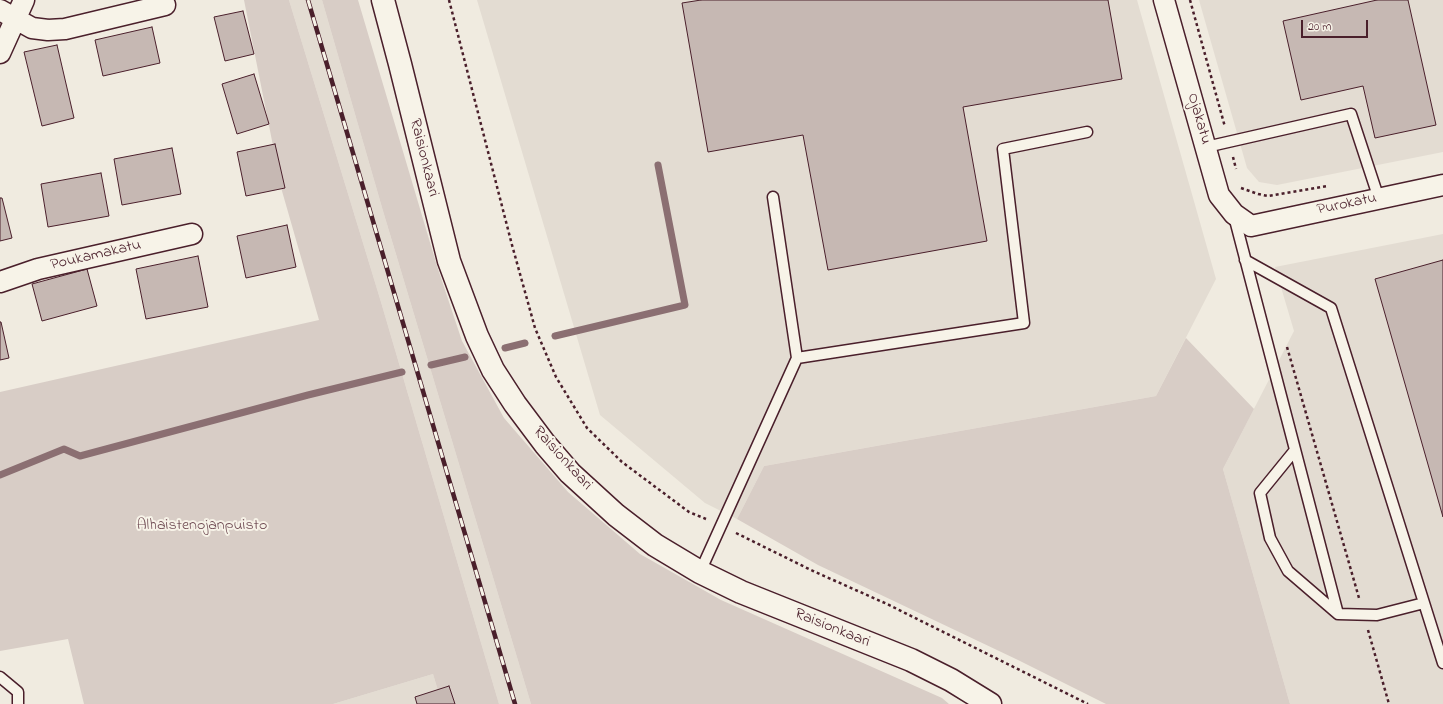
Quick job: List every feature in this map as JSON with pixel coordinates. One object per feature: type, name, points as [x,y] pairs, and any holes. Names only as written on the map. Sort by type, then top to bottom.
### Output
[{"type":"main road","name":"Raisionkaari","points":[[383,0],[449,261],[477,336],[493,370],[515,404],[570,473],[616,514],[655,545],[700,572],[741,592],[911,660],[951,680],[990,704]]},
{"type":"street","points":[[0,53],[8,15],[24,0]]},
{"type":"street","name":"Ojakatu","points":[[1164,0],[1219,195],[1234,214],[1251,226]]},
{"type":"street","points":[[8,15],[32,28],[48,30],[65,29],[165,5]]},
{"type":"street","name":"Purokatu","points":[[1251,226],[1443,185]]},
{"type":"street","name":"Poukamakatu","points":[[0,282],[38,269],[192,234]]},
{"type":"lane","points":[[1206,147],[1351,114],[1379,199]]},
{"type":"lane","points":[[797,358],[1024,323],[1003,149],[1087,132]]},
{"type":"lane","points":[[700,572],[797,358],[773,197]]},
{"type":"lane","points":[[1234,214],[1338,614]]},
{"type":"lane","points":[[1245,260],[1331,308],[1443,663]]},
{"type":"lane","points":[[1295,450],[1260,493],[1270,538],[1288,571],[1338,614],[1378,615],[1424,603]]},
{"type":"lane","points":[[0,677],[18,692],[18,704]]},
{"type":"path","points":[[449,0],[535,328],[556,378],[587,428],[622,462],[689,512],[887,604],[1088,704]]},
{"type":"path","points":[[1190,0],[1237,172]]},
{"type":"path","points":[[1251,226],[1241,188],[1268,196],[1335,185]]},
{"type":"path","points":[[1287,346],[1389,704]]},
{"type":"shaded area","points":[[289,0],[322,0],[383,211],[531,704],[499,704],[381,302]]},
{"type":"shaded area","points":[[477,0],[1137,0],[1216,279],[1156,396],[764,466],[737,519],[705,503],[600,415]]},
{"type":"shaded area","points":[[1199,0],[1443,0],[1443,152],[1277,185],[1259,182],[1247,168]]},
{"type":"shaded area","points":[[1443,234],[1443,704],[1290,704],[1223,469],[1294,331],[1275,267]]},
{"type":"shaded area","points":[[433,674],[442,704],[333,704]]},
{"type":"green space","name":"Alhaistenojanpuisto","points":[[244,0],[289,0],[381,302],[499,704],[442,704],[433,674],[333,704],[84,704],[68,639],[0,651],[0,392],[319,320],[282,191]]},
{"type":"green space","points":[[322,0],[358,0],[437,266],[462,341],[504,418],[568,492],[640,554],[721,600],[942,698],[949,704],[531,704],[383,211]]},
{"type":"green space","points":[[1186,338],[1254,409],[1223,469],[1290,704],[1106,704],[1018,660],[818,565],[737,519],[764,466],[1156,396]]},
{"type":"building","points":[[701,0],[1108,0],[1122,79],[963,107],[987,241],[828,270],[803,135],[708,152],[682,3]]},
{"type":"building","points":[[1377,0],[1408,0],[1436,125],[1375,138],[1363,86],[1301,100],[1283,21]]},
{"type":"building","points":[[243,11],[254,54],[225,61],[214,17]]},
{"type":"building","points":[[152,27],[160,63],[103,76],[95,40]]},
{"type":"building","points":[[57,45],[74,118],[42,126],[24,52]]},
{"type":"building","points":[[254,74],[269,124],[237,134],[222,84]]},
{"type":"building","points":[[275,144],[285,188],[246,196],[237,152]]},
{"type":"building","points":[[172,148],[181,194],[122,205],[114,159]]},
{"type":"building","points":[[101,173],[109,216],[48,227],[41,184]]},
{"type":"building","points":[[0,198],[2,198],[12,238],[0,241]]},
{"type":"building","points":[[287,225],[296,267],[246,278],[237,236]]},
{"type":"building","points":[[198,256],[208,307],[146,319],[136,269]]},
{"type":"building","points":[[1443,260],[1443,517],[1375,279]]},
{"type":"building","points":[[87,269],[97,306],[42,321],[32,284]]},
{"type":"building","points":[[0,322],[9,358],[0,360]]},
{"type":"building","points":[[449,686],[455,704],[417,704],[415,697]]},
{"type":"waterway","points":[[555,336],[685,305],[658,165]]},
{"type":"waterway","points":[[505,348],[525,343]]},
{"type":"waterway","points":[[431,365],[465,357]]},
{"type":"waterway","points":[[0,475],[64,449],[80,456],[308,395],[402,372]]},
{"type":"railway","points":[[308,0],[515,704]]}]
